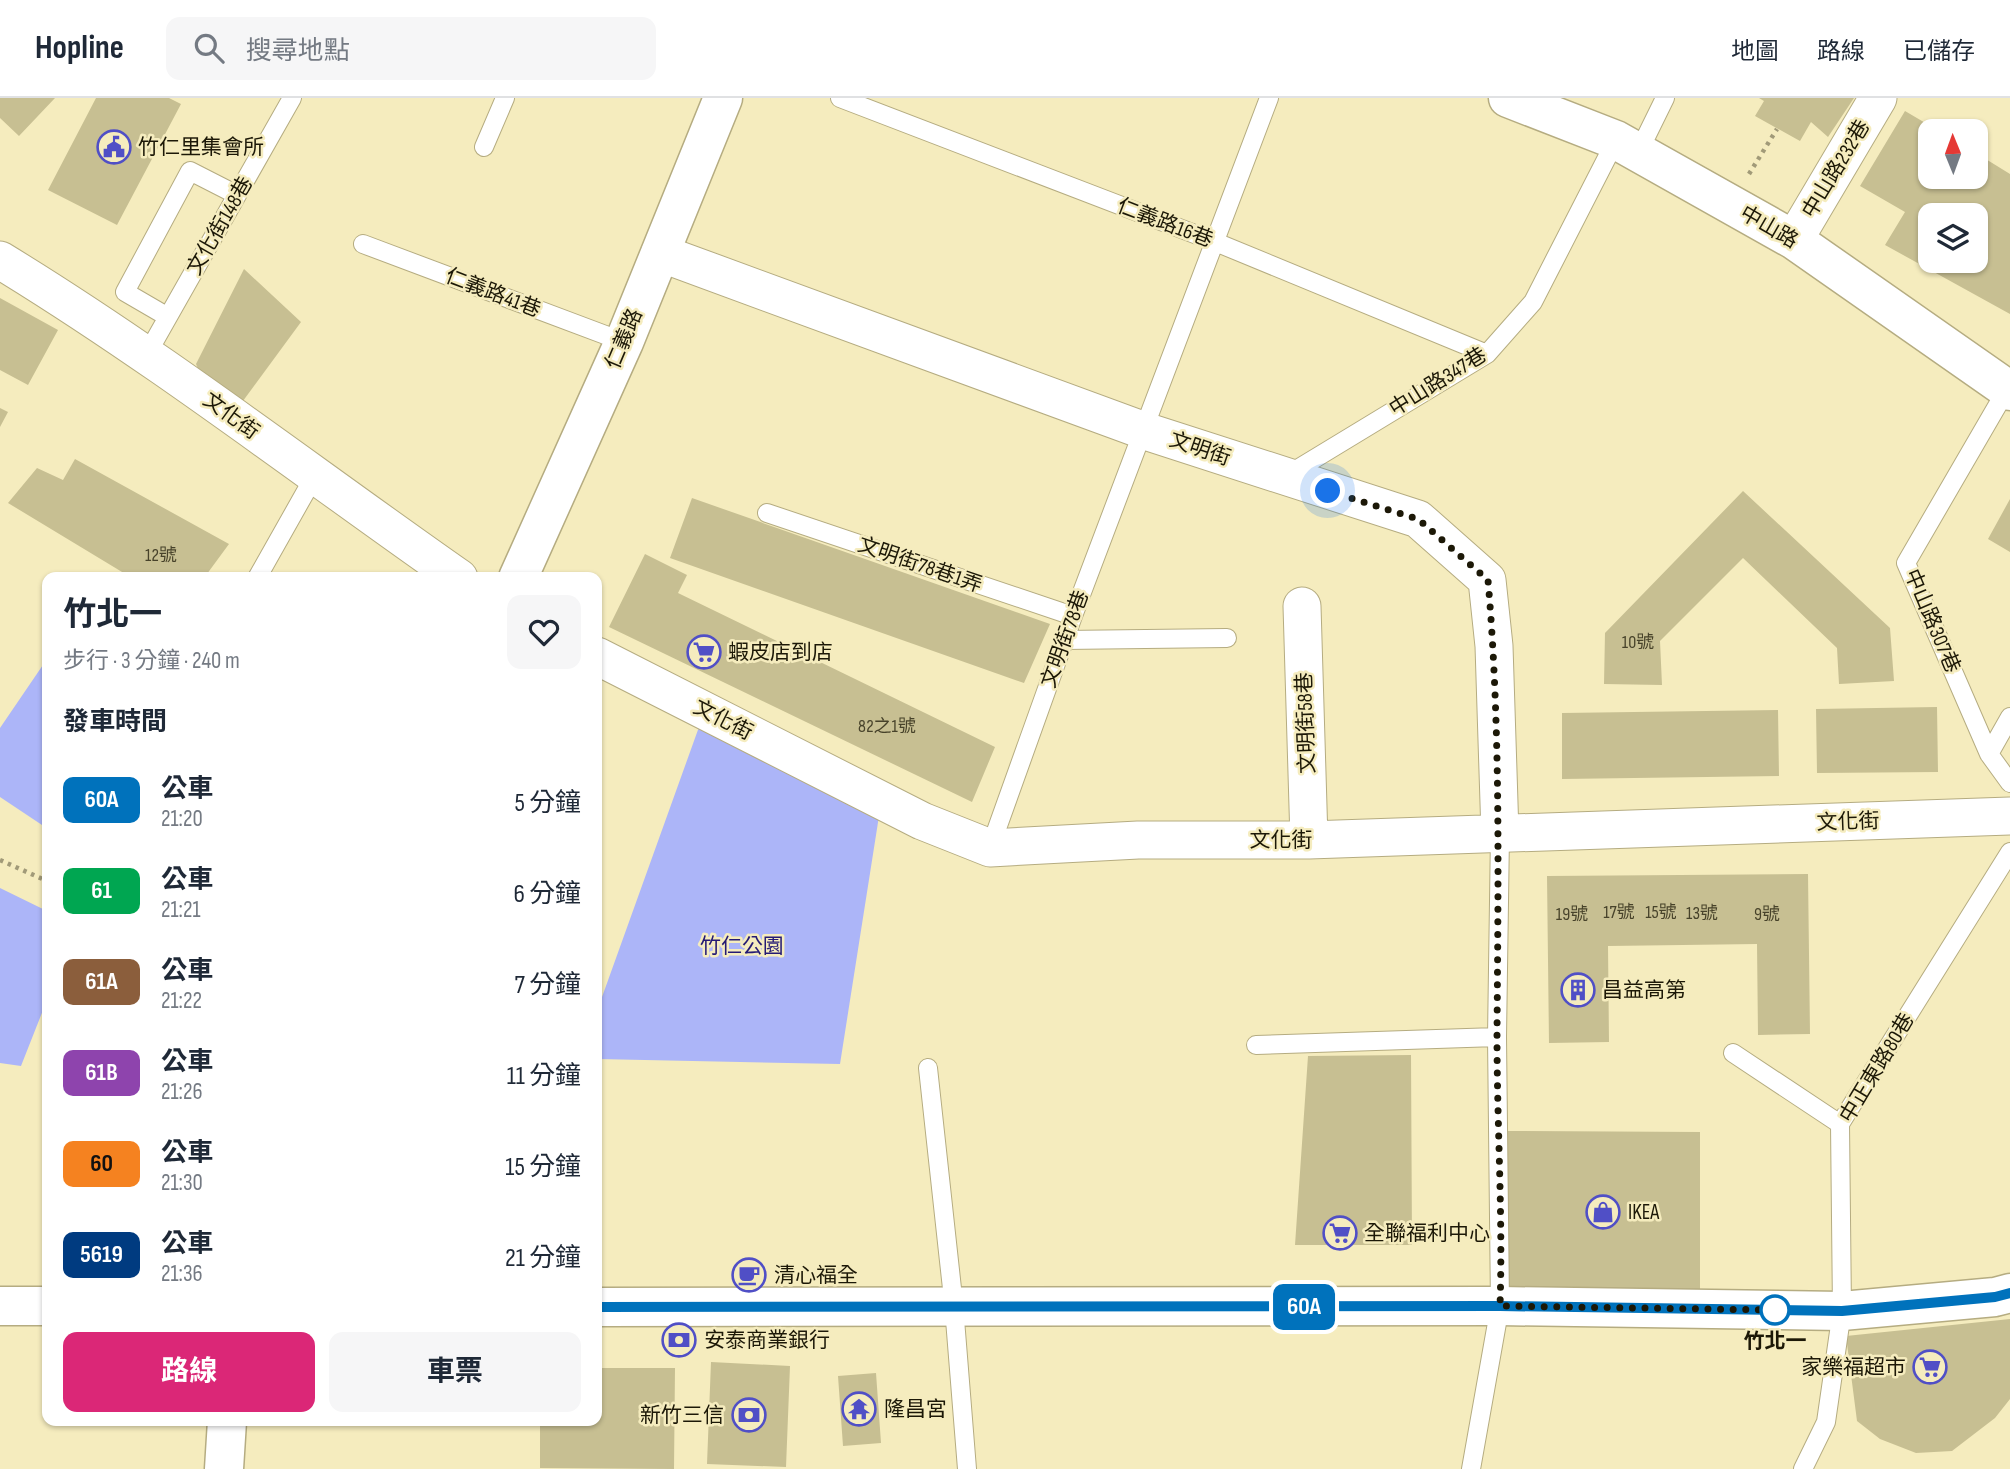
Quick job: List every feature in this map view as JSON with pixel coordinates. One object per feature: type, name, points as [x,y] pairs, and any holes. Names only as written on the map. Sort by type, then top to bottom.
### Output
[{"type":"main road","name":"仁義路","points":[[521,572],[624,342],[723,98]]},
{"type":"main road","name":"中山路","points":[[1508,98],[1627,146],[1794,240],[2009,390]]},
{"type":"main road","points":[[602,1307],[1500,1306],[1842,1311],[1995,1297],[2010,1293]]},
{"type":"main road","points":[[0,1306],[42,1306]]},
{"type":"main road","points":[[224,1469],[226,1426]]},
{"type":"street","name":"中山路232巷","points":[[1794,240],[1878,98]]},
{"type":"street","name":"文明街","points":[[660,253],[1145,431],[1418,519],[1488,580],[1494,646],[1500,834]]},
{"type":"street","name":"文化街","points":[[0,260],[147,354],[314,477],[450,572]]},
{"type":"street","name":"文明街58巷","points":[[1302,606],[1309,840]]},
{"type":"street","name":"文化街","points":[[602,659],[922,821],[990,848],[1138,840],[1309,840],[2010,816]]},
{"type":"lane","name":"文化街148巷","points":[[147,354],[292,98]]},
{"type":"lane","points":[[484,147],[505,98]]},
{"type":"lane","name":"仁義路16巷","points":[[840,98],[1213,242],[1488,354]]},
{"type":"lane","name":"文明街78巷","points":[[990,848],[1064,640],[1269,98]]},
{"type":"lane","name":"中山路347巷","points":[[1283,477],[1488,354],[1533,302],[1627,146],[1665,98]]},
{"type":"lane","points":[[168,317],[125,292],[190,171],[237,195]]},
{"type":"lane","name":"仁義路41巷","points":[[363,244],[624,342]]},
{"type":"lane","name":"中山路307巷","points":[[2009,390],[1906,563],[1989,754],[2010,783]]},
{"type":"lane","points":[[260,572],[314,477]]},
{"type":"lane","name":"文明街78巷1弄","points":[[767,513],[1073,616]]},
{"type":"lane","points":[[1064,640],[1227,638]]},
{"type":"lane","points":[[1989,754],[2010,717]]},
{"type":"lane","points":[[1471,1469],[1500,1306],[1497,1037],[1500,834]]},
{"type":"lane","name":"中正東路80巷","points":[[1803,1469],[1826,1422],[1842,1311],[1840,1124],[2010,852]]},
{"type":"lane","points":[[1256,1045],[1497,1037]]},
{"type":"lane","points":[[1733,1053],[1840,1124]]},
{"type":"lane","points":[[928,1068],[954,1307],[967,1469]]},
{"type":"path","points":[[1729,204],[1777,129]]},
{"type":"path","points":[[0,860],[42,879]]},
{"type":"green space","points":[[42,666],[42,825],[0,797],[0,728]]},
{"type":"green space","name":"竹仁公園","points":[[699,727],[879,816],[840,1064],[602,1059],[602,997]]},
{"type":"green space","points":[[0,888],[42,909],[42,1013],[21,1066],[0,1063]]},
{"type":"building","points":[[0,98],[55,98],[19,136],[0,118]]},
{"type":"building","name":"竹仁里集會所","points":[[96,98],[169,98],[181,104],[117,225],[48,190]]},
{"type":"building","points":[[1759,98],[1854,98],[1828,137],[1811,122],[1800,141],[1755,116],[1764,101]]},
{"type":"building","points":[[1905,111],[1919,119],[1918,189],[1988,189],[1988,160],[2010,174],[2010,314],[1936,273],[1988,273],[1988,203],[1918,203],[1918,263],[1885,245],[1905,212],[1860,186]]},
{"type":"building","points":[[244,269],[301,322],[240,405],[203,380],[196,364]]},
{"type":"building","points":[[0,298],[58,330],[28,385],[0,370]]},
{"type":"building","points":[[0,408],[8,412],[0,427]]},
{"type":"building","points":[[75,459],[229,544],[208,572],[122,572],[8,503],[37,468],[63,480]]},
{"type":"building","points":[[1743,491],[1890,628],[1894,681],[1839,684],[1837,648],[1743,558],[1660,641],[1662,685],[1604,684],[1605,633]]},
{"type":"building","points":[[692,498],[1050,624],[1024,683],[670,558]]},
{"type":"building","points":[[2010,499],[2010,552],[1988,539]]},
{"type":"building","points":[[645,554],[687,575],[678,593],[995,747],[972,802],[609,627]]},
{"type":"building","points":[[1937,707],[1938,772],[1817,773],[1816,709]]},
{"type":"building","points":[[1778,710],[1779,776],[1562,779],[1562,713]]},
{"type":"building","name":"昌益高第","points":[[1808,874],[1810,1034],[1758,1035],[1757,944],[1608,946],[1609,1042],[1549,1043],[1547,876]]},
{"type":"building","points":[[1411,1055],[1412,1245],[1295,1245],[1308,1056]]},
{"type":"building","name":"IKEA","points":[[1506,1131],[1700,1132],[1700,1293],[1505,1293]]},
{"type":"building","name":"家樂福超市","points":[[2010,1319],[2010,1399],[1995,1418],[1952,1451],[1916,1453],[1880,1439],[1857,1421],[1846,1336]]},
{"type":"building","name":"新竹三信","points":[[711,1362],[790,1366],[786,1467],[707,1464]]},
{"type":"building","points":[[602,1368],[675,1368],[674,1469],[540,1468],[540,1426],[602,1426]]},
{"type":"building","name":"隆昌宮","points":[[876,1373],[881,1443],[843,1446],[838,1376]]},
{"type":"bus line","name":"60A","points":[[602,1307],[1500,1306],[1842,1311],[1995,1297],[2010,1293]]},
{"type":"place","name":"竹仁里集會所","points":[[114,147]]},
{"type":"place","name":"蝦皮店到店","points":[[704,652]]},
{"type":"place","name":"昌益高第","points":[[1578,990]]},
{"type":"place","name":"IKEA","points":[[1603,1212]]},
{"type":"place","name":"全聯福利中心","points":[[1340,1233]]},
{"type":"place","name":"清心福全","points":[[749,1275]]},
{"type":"place","name":"竹北一","points":[[1775,1310]]},
{"type":"place","name":"安泰商業銀行","points":[[679,1340]]},
{"type":"place","name":"家樂福超市","points":[[1930,1367]]},
{"type":"place","name":"隆昌宮","points":[[859,1409]]},
{"type":"place","name":"新竹三信","points":[[749,1415]]},
{"type":"route","points":[[1328,491],[1418,519],[1488,580],[1494,646],[1500,834],[1497,1037],[1500,1306],[1775,1310]]}]
